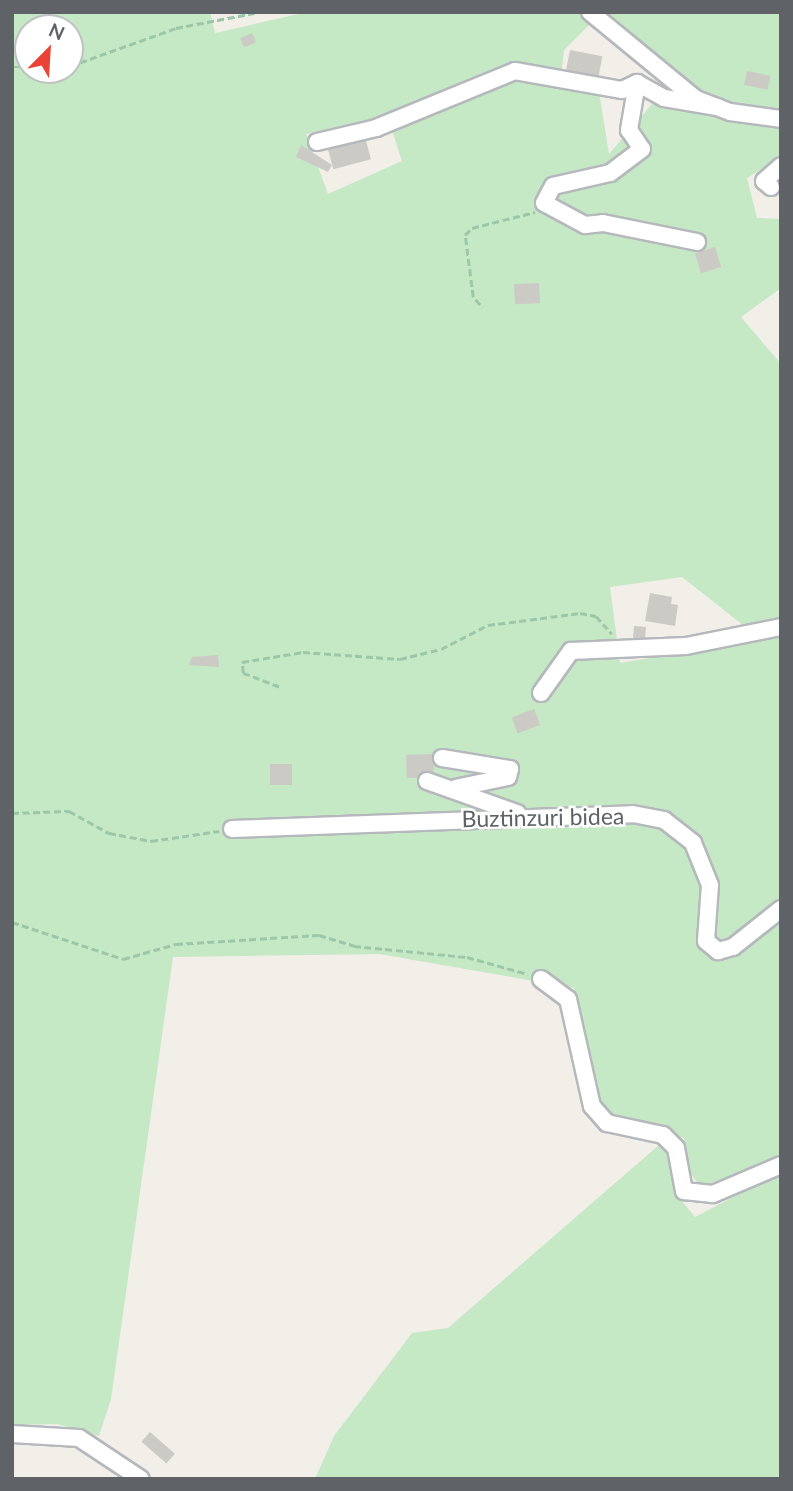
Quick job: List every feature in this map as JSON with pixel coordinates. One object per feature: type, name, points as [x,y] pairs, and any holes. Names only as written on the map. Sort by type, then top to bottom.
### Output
[{"type":"street","points":[[590,12],[696,99],[717,107]]},
{"type":"street","points":[[317,142],[462,96],[496,75],[515,71],[622,90],[637,83]]},
{"type":"street","points":[[637,83],[664,97],[781,119]]},
{"type":"street","points":[[637,83],[629,130],[642,149],[610,173],[553,186],[548,206],[585,225],[697,242]]},
{"type":"street","points":[[771,187],[764,181],[781,166]]},
{"type":"street","points":[[541,693],[571,651],[686,646],[781,627]]},
{"type":"street","points":[[442,758],[510,769],[508,777],[456,788]]},
{"type":"street","points":[[427,780],[456,788],[523,815]]},
{"type":"street","name":"Buztinzuri bidea","points":[[232,829],[523,815],[633,814],[664,820],[693,843],[710,885],[706,941],[718,951],[733,947],[781,909]]},
{"type":"street","points":[[541,979],[568,999],[592,1107],[607,1123],[663,1135],[676,1148],[684,1191],[713,1194],[781,1165]]},
{"type":"street","points":[[12,1434],[79,1438],[141,1479]]},
{"type":"path","points":[[84,61],[176,28],[259,12]]},
{"type":"path","points":[[480,305],[473,297],[465,235],[472,228],[548,206]]},
{"type":"path","points":[[279,687],[243,673],[242,662],[303,652],[400,659],[441,649],[488,625],[580,613],[605,622],[618,650]]},
{"type":"path","points":[[12,813],[60,810],[109,833],[151,841],[232,829]]},
{"type":"path","points":[[12,922],[123,958],[176,944],[319,935],[354,946],[467,957],[541,979]]},
{"type":"green space","points":[[12,12],[210,12],[215,33],[307,12],[579,12],[591,23],[564,50],[560,84],[599,92],[609,154],[652,104],[781,126],[781,157],[747,178],[757,218],[781,219],[781,288],[741,317],[781,364],[781,619],[748,629],[682,577],[610,587],[620,663],[781,636],[781,1157],[700,1187],[688,1169],[684,1138],[601,1110],[574,988],[379,954],[173,957],[111,1399],[99,1436],[57,1424],[12,1425]],"holes":[[[387,115],[402,161],[328,194],[306,134]]]},
{"type":"green space","points":[[600,12],[781,12],[781,112],[733,107],[699,95]]},
{"type":"green space","points":[[659,1145],[671,1156],[676,1194],[695,1217],[781,1172],[781,1479],[315,1479],[334,1436],[412,1333],[448,1328]]},
{"type":"building","points":[[252,33],[256,42],[244,47],[240,38]]},
{"type":"building","points":[[570,50],[602,56],[598,81],[565,75]]},
{"type":"building","points":[[747,71],[770,76],[768,90],[744,85]]},
{"type":"building","points":[[365,137],[371,159],[333,169],[327,147]]},
{"type":"building","points":[[301,145],[332,165],[328,172],[296,157]]},
{"type":"building","points":[[715,247],[721,267],[701,273],[695,253]]},
{"type":"building","points":[[539,283],[540,303],[515,304],[514,284]]},
{"type":"building","points":[[650,593],[672,597],[671,604],[678,605],[675,626],[645,621]]},
{"type":"building","points":[[634,626],[646,627],[645,640],[633,639]]},
{"type":"building","points":[[218,655],[219,667],[189,665],[192,657]]},
{"type":"building","points":[[534,709],[540,725],[518,733],[512,718]]},
{"type":"building","points":[[433,754],[434,777],[407,778],[406,755]]},
{"type":"building","points":[[270,764],[292,764],[292,785],[270,785]]},
{"type":"building","points":[[150,1432],[175,1454],[166,1463],[141,1442]]}]
